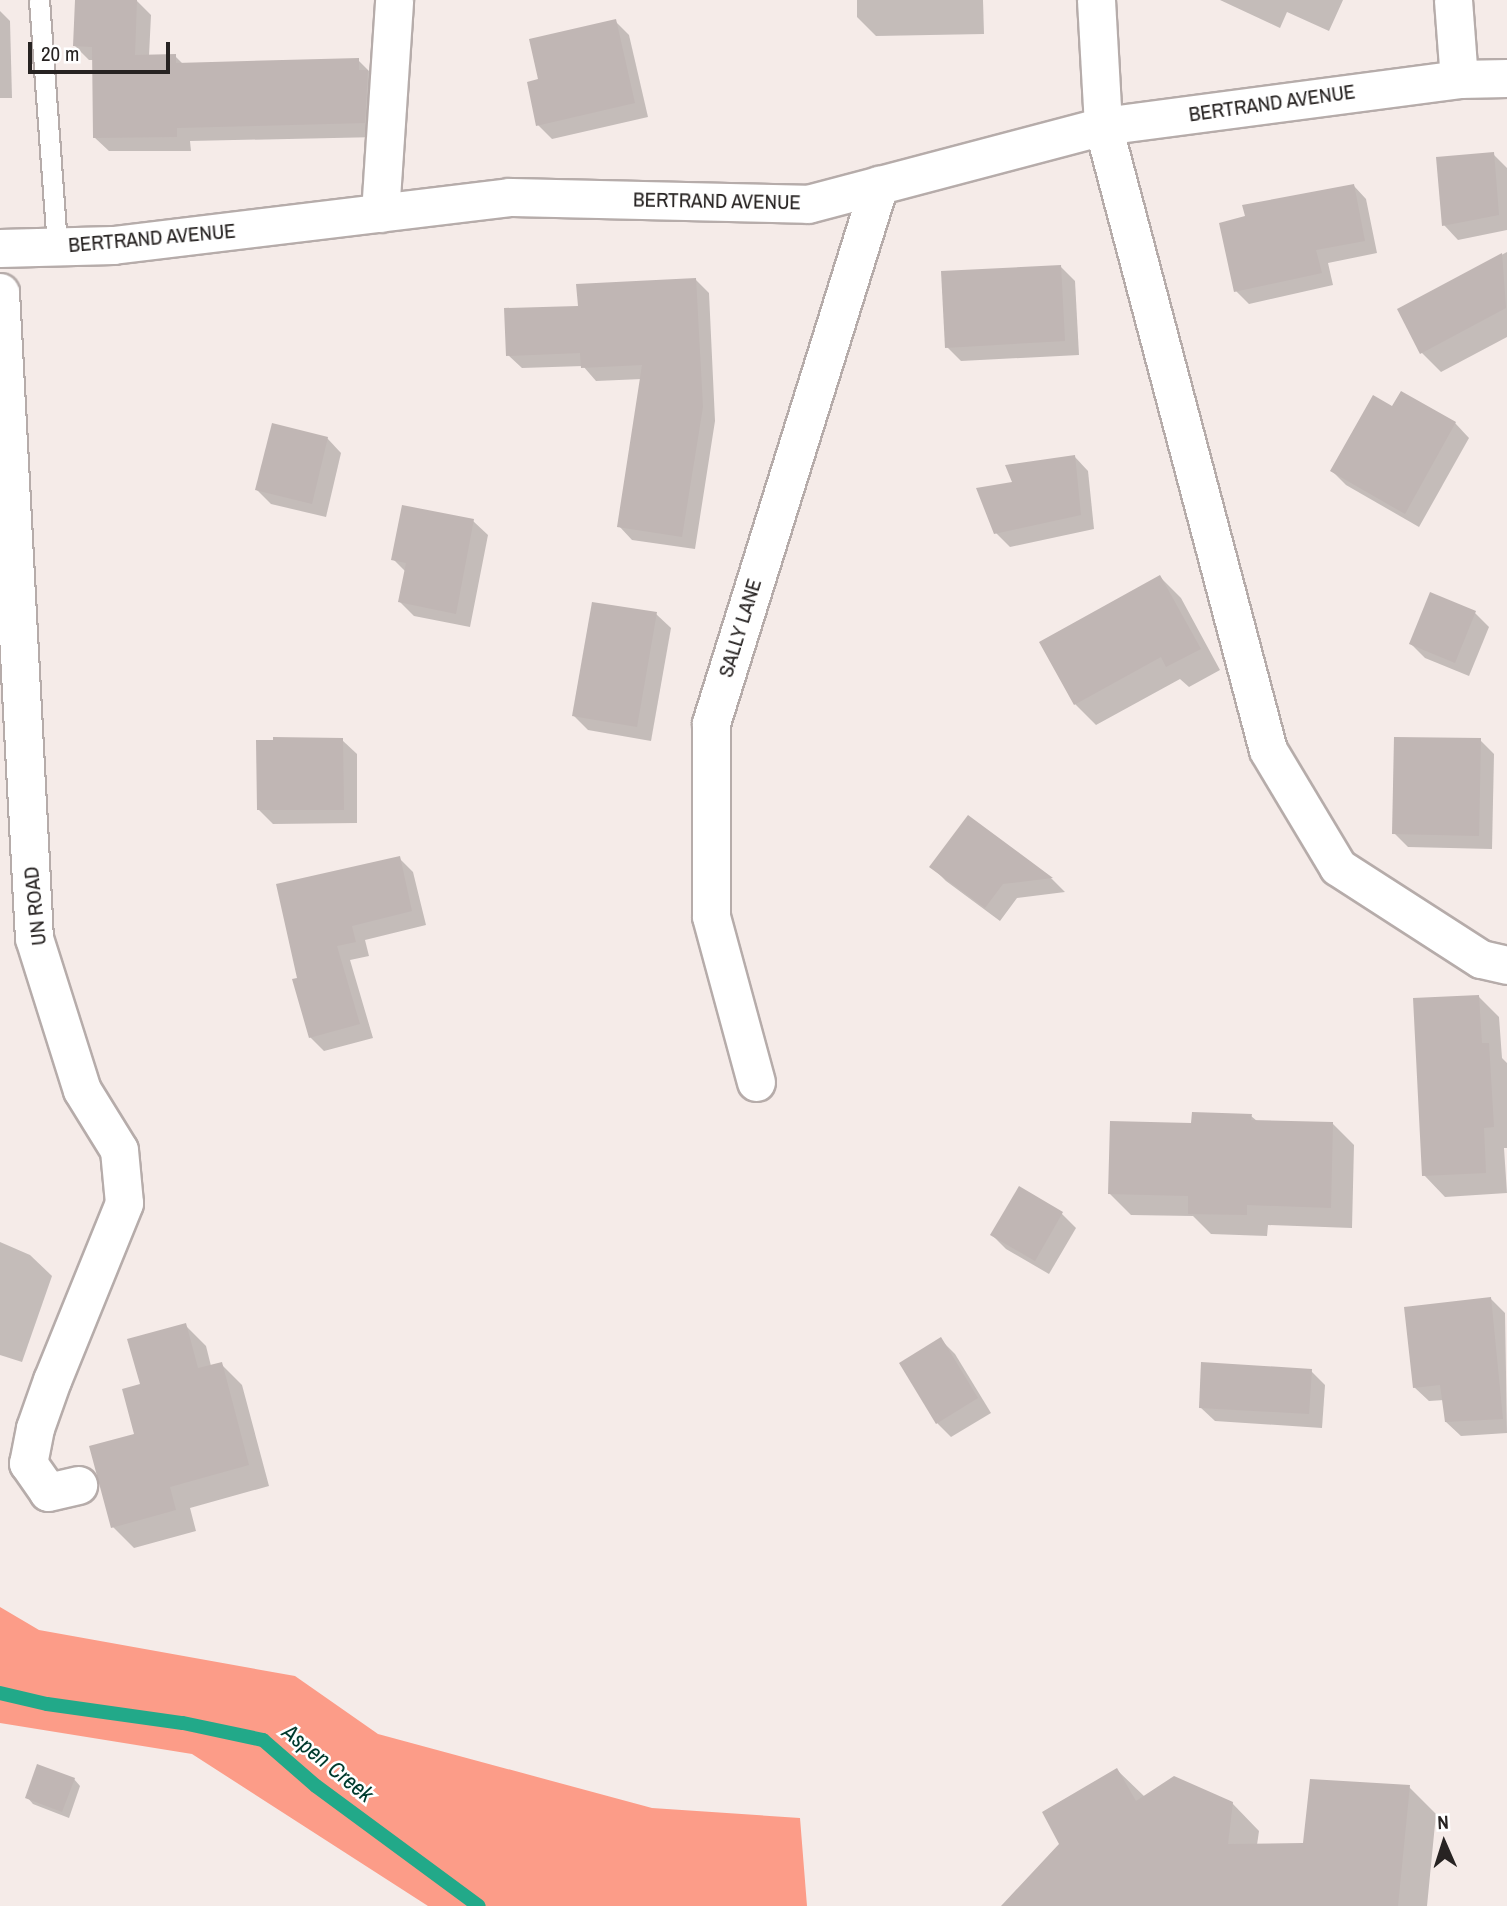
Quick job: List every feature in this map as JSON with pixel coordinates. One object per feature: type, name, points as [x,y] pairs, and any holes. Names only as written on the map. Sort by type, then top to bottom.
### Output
[{"type":"street","points":[[380,213],[394,0]]},
{"type":"street","points":[[1096,0],[1102,126],[1268,750],[1338,867],[1481,959],[1507,965]]},
{"type":"street","points":[[1453,0],[1459,79]]},
{"type":"street","name":"BERTRAND AVENUE","points":[[0,248],[113,245],[509,197],[808,204],[1102,126],[1459,79],[1507,78]]},
{"type":"street","name":"SALLY LANE","points":[[756,1082],[711,916],[711,723],[879,185]]},
{"type":"street","name":"UN ROAD","points":[[0,292],[34,937],[82,1090],[119,1150],[124,1203],[52,1380],[35,1428],[28,1463],[48,1492],[78,1485]]},
{"type":"lane","points":[[39,0],[57,246]]},
{"type":"shaded area","points":[[0,1607],[39,1630],[295,1676],[378,1734],[652,1808],[800,1818],[807,1906],[428,1906],[192,1754],[0,1723]]},
{"type":"building","points":[[75,0],[137,0],[135,55],[176,54],[176,63],[359,58],[359,70],[368,70],[365,123],[177,128],[177,137],[93,138],[92,47],[73,46]]},
{"type":"building","points":[[616,19],[635,103],[536,126],[527,82],[538,79],[529,39]]},
{"type":"building","points":[[1494,152],[1499,215],[1442,226],[1436,157]]},
{"type":"building","points":[[1354,184],[1365,241],[1316,250],[1322,273],[1234,292],[1219,223],[1245,216],[1242,205]]},
{"type":"building","points":[[1502,253],[1506,308],[1420,354],[1397,309]]},
{"type":"building","points":[[1061,265],[1065,341],[945,348],[941,271]]},
{"type":"building","points":[[696,278],[703,407],[682,537],[617,527],[642,365],[581,368],[580,353],[506,356],[504,308],[578,306],[576,284]]},
{"type":"building","points":[[1401,391],[1456,422],[1405,514],[1330,471],[1373,395],[1392,406]]},
{"type":"building","points":[[272,423],[328,437],[312,504],[255,490]]},
{"type":"building","points":[[1075,455],[1081,515],[994,534],[976,488],[1012,482],[1005,465]]},
{"type":"building","points":[[402,505],[474,519],[456,614],[398,602],[406,563],[391,560]]},
{"type":"building","points":[[1160,575],[1201,649],[1166,667],[1161,657],[1074,705],[1039,642]]},
{"type":"building","points":[[1430,592],[1476,611],[1455,663],[1409,644]]},
{"type":"building","points":[[592,602],[657,612],[637,727],[572,716]]},
{"type":"building","points":[[273,737],[343,738],[344,810],[257,810],[256,740],[273,740]]},
{"type":"building","points":[[1394,737],[1481,738],[1479,836],[1392,834]]},
{"type":"building","points":[[968,815],[1053,878],[1003,884],[985,908],[929,867]]},
{"type":"building","points":[[400,856],[412,911],[352,926],[356,942],[337,946],[360,1024],[309,1038],[292,979],[297,978],[276,884]]},
{"type":"building","points":[[1479,995],[1482,1043],[1489,1043],[1494,1127],[1484,1128],[1486,1173],[1422,1176],[1413,998]]},
{"type":"building","points":[[1192,1112],[1252,1114],[1251,1120],[1333,1122],[1331,1208],[1247,1205],[1247,1215],[1188,1214],[1188,1196],[1108,1194],[1110,1121],[1191,1123]]},
{"type":"building","points":[[1019,1186],[1063,1212],[1035,1261],[990,1235]]},
{"type":"building","points":[[1491,1297],[1503,1419],[1445,1422],[1440,1385],[1413,1388],[1404,1307]]},
{"type":"building","points":[[186,1323],[198,1368],[222,1362],[249,1465],[170,1487],[176,1510],[111,1528],[89,1446],[134,1434],[122,1389],[140,1384],[127,1339]]},
{"type":"building","points":[[941,1337],[978,1398],[936,1424],[899,1363]]},
{"type":"building","points":[[1201,1362],[1312,1369],[1309,1414],[1199,1408]]},
{"type":"building","points":[[37,1764],[75,1778],[62,1812],[25,1798]]},
{"type":"building","points":[[1117,1768],[1136,1801],[1174,1776],[1233,1802],[1228,1844],[1303,1843],[1310,1779],[1410,1785],[1398,1906],[1001,1906],[1059,1844],[1042,1812]]},
{"type":"waterway","name":"Aspen Creek","points":[[0,1693],[47,1704],[183,1723],[263,1740],[316,1786],[479,1906]]}]
